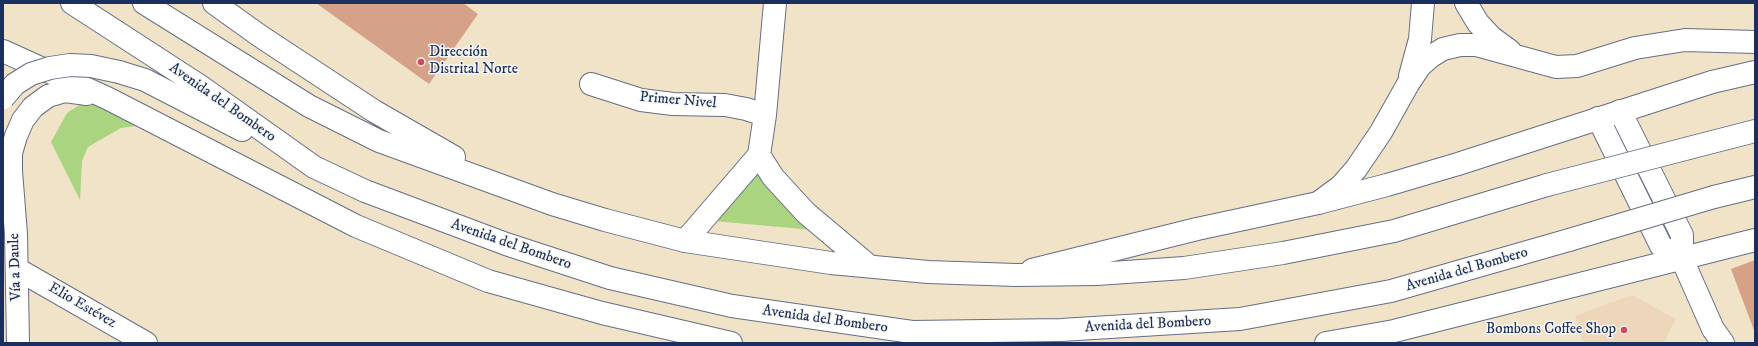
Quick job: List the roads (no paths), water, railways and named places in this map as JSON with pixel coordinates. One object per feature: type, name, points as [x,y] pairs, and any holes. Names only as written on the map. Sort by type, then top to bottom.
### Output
[{"type":"main road","name":"Avenida del Bombero","points":[[72,3],[200,86],[314,167],[406,208],[506,244],[610,278],[732,306],[912,332],[1061,330],[1240,319],[1391,291],[1714,197],[1755,187]]},
{"type":"main road","points":[[144,3],[309,106],[379,141],[503,186],[605,220],[685,241],[739,250],[928,272],[1016,275],[1097,274],[1184,268],[1283,253],[1394,231],[1547,185],[1755,131]]},
{"type":"main road","points":[[214,3],[260,36],[374,111],[503,186]]},
{"type":"main road","points":[[1408,84],[1420,39],[1423,3]]},
{"type":"main road","points":[[1466,3],[1478,23],[1491,37],[1519,57]]},
{"type":"main road","points":[[685,241],[759,155],[765,115],[775,4]]},
{"type":"main road","points":[[1318,203],[1341,186],[1356,169],[1381,132],[1420,66],[1430,57],[1443,49],[1460,45],[1476,45],[1556,68],[1577,66],[1635,48],[1685,40],[1755,42]]},
{"type":"main road","points":[[3,51],[106,98],[356,226],[488,281],[602,313],[731,343]]},
{"type":"main road","points":[[3,98],[15,84],[31,74],[50,68],[70,65],[91,66],[119,72],[145,80],[314,167]]},
{"type":"main road","points":[[1016,275],[1197,229],[1318,203],[1387,185],[1458,164],[1712,82],[1755,72]]},
{"type":"main road","name":"Primer Nivel","points":[[591,84],[641,100],[673,104],[725,105],[746,109],[765,115]]},
{"type":"main road","name":"Vía a Daule","points":[[18,343],[16,234],[11,153],[16,136],[23,120],[33,107],[48,96],[65,91],[81,92],[106,98]]},
{"type":"main road","points":[[1620,111],[1682,235],[1682,259],[1713,329],[1723,343]]},
{"type":"main road","points":[[1598,118],[1661,246],[1682,259]]},
{"type":"main road","points":[[759,155],[774,177],[806,214],[869,266]]},
{"type":"main road","points":[[3,213],[16,234]]},
{"type":"main road","points":[[1326,343],[1392,337],[1755,240]]},
{"type":"main road","name":"Elio Estévez","points":[[17,269],[146,343]]},
{"type":"place","name":"Dirección Distrital Norte","points":[[421,62]]},
{"type":"place","name":"Bombons Coffee Shop","points":[[1624,330]]}]
